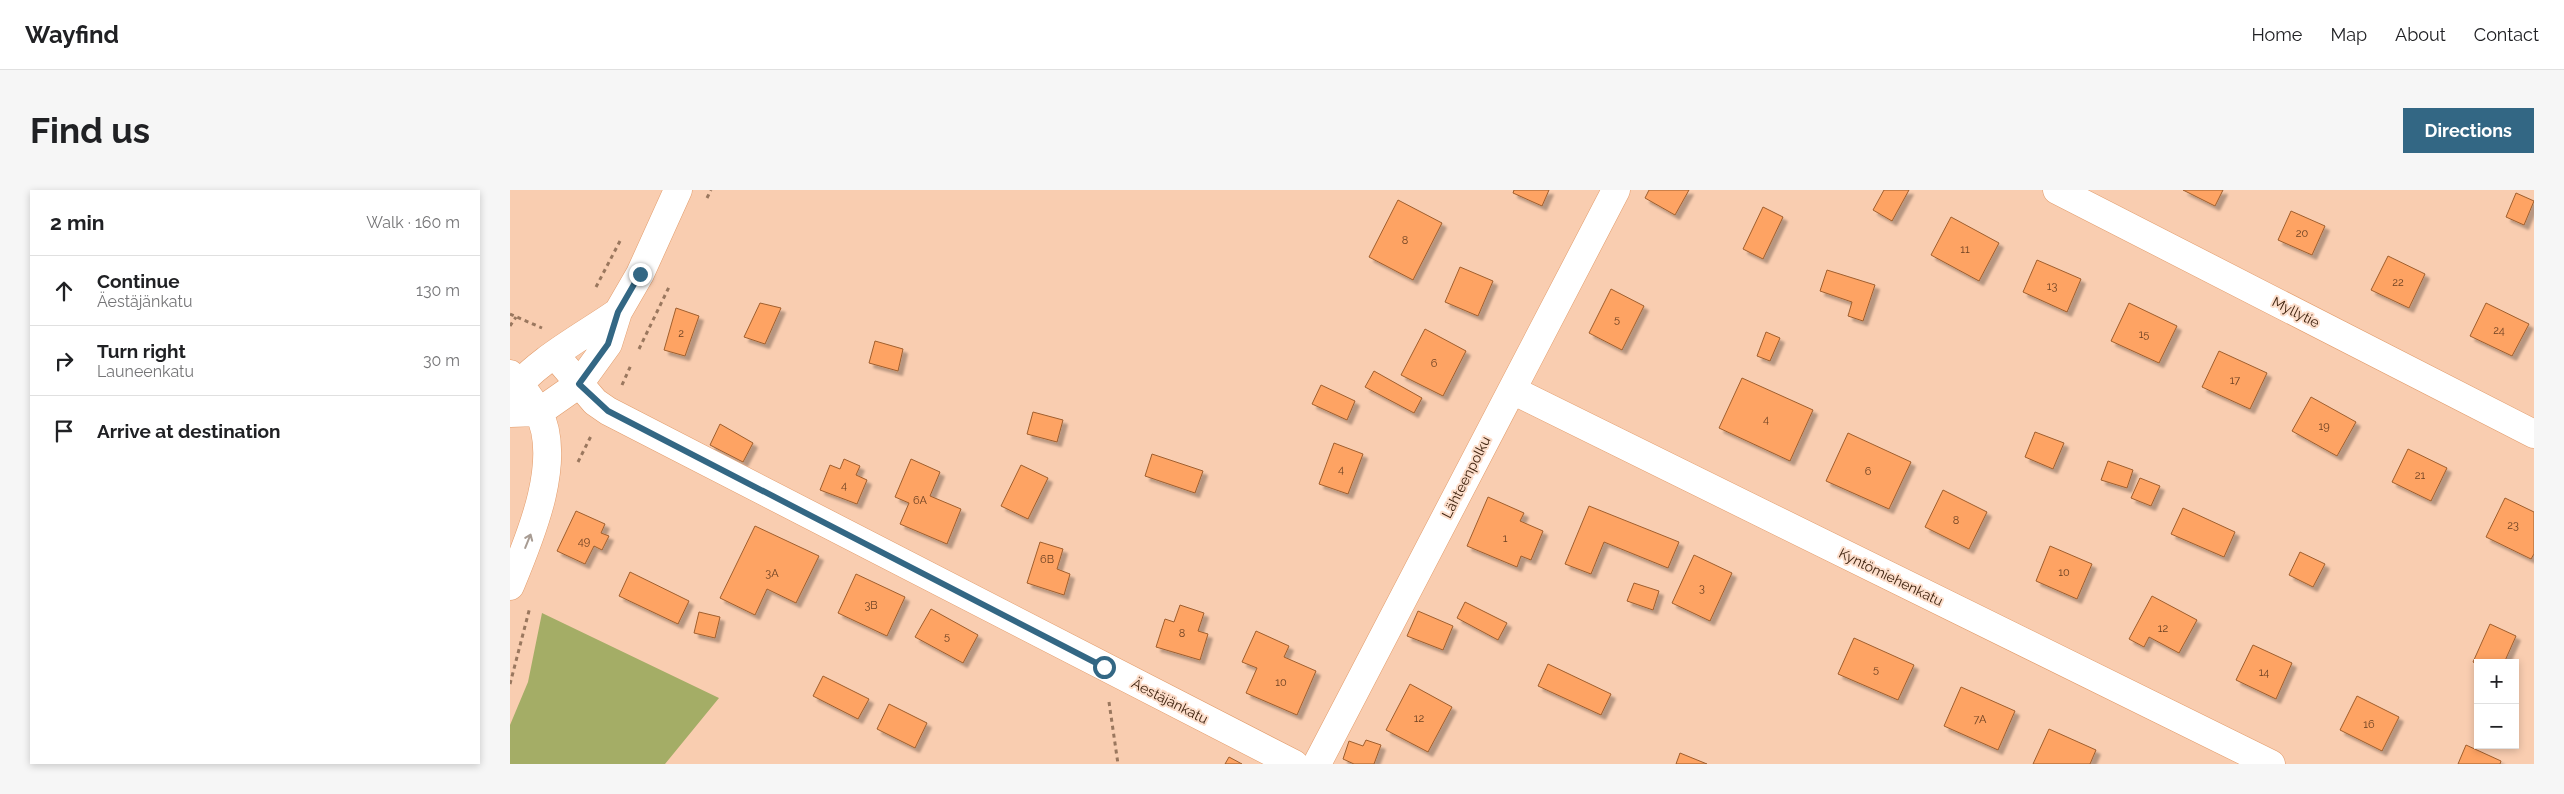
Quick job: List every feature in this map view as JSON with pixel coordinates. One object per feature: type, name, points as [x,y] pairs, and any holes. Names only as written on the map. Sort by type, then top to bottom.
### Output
[{"type":"street","points":[[510,413],[539,412],[579,384],[608,344],[618,312],[640,274],[678,190]]},
{"type":"street","name":"Lähteenpolku","points":[[1317,764],[1616,190]]},
{"type":"street","name":"Myllytie","points":[[2057,190],[2534,434]]},
{"type":"street","points":[[510,586],[536,523],[546,474],[546,442],[539,412],[513,384],[618,312]]},
{"type":"street","name":"Äestäjänkatu","points":[[555,355],[579,384],[608,411],[1294,764]]},
{"type":"street","name":"Kyntömiehenkatu","points":[[1512,390],[2271,764]]},
{"type":"path","points":[[592,294],[624,233]]},
{"type":"path","points":[[510,326],[516,317]]},
{"type":"path","points":[[1104,667],[1118,764]]},
{"type":"green space","points":[[542,613],[719,698],[665,764],[510,764],[510,725],[528,682]]},
{"type":"building","points":[[1514,190],[1549,190],[1542,206],[1513,193]]},
{"type":"building","points":[[1649,190],[1689,190],[1675,215],[1645,198]]},
{"type":"building","points":[[1884,190],[1909,190],[1892,221],[1873,210]]},
{"type":"building","points":[[2183,190],[2223,190],[2215,206]]},
{"type":"building","points":[[2516,193],[2534,201],[2524,225],[2506,217]]},
{"type":"building","points":[[1398,200],[1442,223],[1413,280],[1369,257]]},
{"type":"building","points":[[1763,207],[1783,217],[1763,259],[1743,249]]},
{"type":"building","points":[[2291,211],[2325,226],[2312,255],[2278,240]]},
{"type":"building","points":[[1951,217],[1999,243],[1979,281],[1931,255]]},
{"type":"building","points":[[2388,256],[2425,274],[2409,308],[2371,290]]},
{"type":"building","points":[[2037,260],[2081,279],[2067,312],[2023,292]]},
{"type":"building","points":[[1460,267],[1493,281],[1478,316],[1445,302]]},
{"type":"building","points":[[1827,270],[1875,285],[1863,321],[1848,316],[1852,302],[1820,291]]},
{"type":"building","points":[[1611,289],[1644,306],[1622,350],[1589,333]]},
{"type":"building","points":[[760,303],[781,308],[765,344],[744,337]]},
{"type":"building","points":[[2129,303],[2177,326],[2159,363],[2111,341]]},
{"type":"building","points":[[2486,303],[2529,324],[2512,356],[2470,336]]},
{"type":"building","points":[[676,308],[699,316],[685,356],[664,350]]},
{"type":"building","points":[[1425,329],[1466,351],[1443,396],[1401,375]]},
{"type":"building","points":[[1766,332],[1780,338],[1770,361],[1757,356]]},
{"type":"building","points":[[875,341],[903,349],[898,371],[869,363]]},
{"type":"building","points":[[2219,351],[2267,373],[2250,409],[2202,387]]},
{"type":"building","points":[[1374,371],[1422,398],[1414,413],[1365,387]]},
{"type":"building","points":[[1742,378],[1813,410],[1790,461],[1719,428]]},
{"type":"building","points":[[1321,385],[1355,401],[1347,420],[1312,404]]},
{"type":"building","points":[[2311,397],[2356,422],[2337,456],[2292,431]]},
{"type":"building","points":[[1033,412],[1063,420],[1057,442],[1027,434]]},
{"type":"building","points":[[720,424],[753,443],[743,462],[710,445]]},
{"type":"building","points":[[2035,432],[2064,443],[2053,469],[2025,457]]},
{"type":"building","points":[[1848,433],[1911,462],[1889,509],[1826,481]]},
{"type":"building","points":[[1334,443],[1363,454],[1348,494],[1319,484]]},
{"type":"building","points":[[2408,449],[2447,468],[2431,501],[2392,482]]},
{"type":"building","points":[[1152,454],[1203,471],[1195,493],[1145,476]]},
{"type":"building","points":[[844,459],[860,466],[856,475],[867,480],[857,504],[820,490],[830,465],[840,469]]},
{"type":"building","points":[[911,459],[940,472],[930,496],[961,509],[947,544],[900,524],[909,503],[895,497]]},
{"type":"building","points":[[2108,461],[2133,470],[2127,488],[2101,480]]},
{"type":"building","points":[[1021,465],[1048,478],[1028,519],[1001,506]]},
{"type":"building","points":[[2140,478],[2160,486],[2151,506],[2131,498]]},
{"type":"building","points":[[1943,490],[1987,512],[1969,549],[1925,527]]},
{"type":"building","points":[[1488,497],[1524,513],[1520,521],[1543,531],[1531,560],[1521,556],[1517,567],[1467,546]]},
{"type":"building","points":[[2505,498],[2534,512],[2534,554],[2531,559],[2486,537]]},
{"type":"building","points":[[1589,506],[1679,542],[1668,568],[1604,542],[1591,574],[1565,564]]},
{"type":"building","points":[[2183,508],[2235,532],[2224,557],[2171,534]]},
{"type":"building","points":[[576,511],[605,524],[601,533],[609,536],[602,550],[594,546],[585,564],[557,551]]},
{"type":"building","points":[[755,526],[819,556],[796,603],[767,589],[755,615],[720,598]]},
{"type":"building","points":[[1040,542],[1063,549],[1057,569],[1070,574],[1064,595],[1027,583]]},
{"type":"building","points":[[2050,546],[2092,564],[2077,599],[2036,581]]},
{"type":"building","points":[[2300,552],[2325,564],[2313,587],[2289,575]]},
{"type":"building","points":[[1694,555],[1732,573],[1710,621],[1672,603]]},
{"type":"building","points":[[630,572],[689,601],[678,624],[619,596]]},
{"type":"building","points":[[856,574],[905,597],[887,636],[838,613]]},
{"type":"building","points":[[1634,583],[1659,591],[1653,610],[1627,601]]},
{"type":"building","points":[[2152,596],[2197,620],[2179,653],[2149,637],[2144,647],[2129,639]]},
{"type":"building","points":[[1465,602],[1507,623],[1498,640],[1457,618]]},
{"type":"building","points":[[1180,605],[1204,613],[1198,631],[1208,634],[1200,660],[1156,647],[1165,619],[1174,622]]},
{"type":"building","points":[[931,609],[978,635],[963,663],[915,637]]},
{"type":"building","points":[[1418,611],[1453,626],[1443,650],[1407,636]]},
{"type":"building","points":[[699,612],[720,617],[715,638],[694,633]]},
{"type":"building","points":[[2490,624],[2516,636],[2506,659],[2474,659]]},
{"type":"building","points":[[1256,631],[1289,646],[1284,657],[1316,671],[1297,715],[1246,693],[1257,668],[1242,662]]},
{"type":"building","points":[[1854,638],[1914,665],[1898,700],[1838,674]]},
{"type":"building","points":[[2253,645],[2292,663],[2276,699],[2236,680]]},
{"type":"building","points":[[1548,664],[1611,694],[1601,715],[1538,686]]},
{"type":"building","points":[[823,676],[869,699],[858,719],[813,696]]},
{"type":"building","points":[[1410,684],[1452,707],[1428,752],[1386,730]]},
{"type":"building","points":[[1961,687],[2015,711],[1998,750],[1944,726]]},
{"type":"building","points":[[2357,696],[2399,717],[2382,751],[2340,730]]},
{"type":"building","points":[[889,704],[927,723],[915,748],[877,729]]},
{"type":"building","points":[[2049,729],[2096,750],[2090,764],[2033,764]]},
{"type":"building","points":[[1366,740],[1381,745],[1374,764],[1354,764],[1343,759],[1349,741],[1363,746]]},
{"type":"building","points":[[2466,745],[2501,761],[2500,764],[2458,764]]},
{"type":"building","points":[[1680,753],[1707,764],[1676,764]]},
{"type":"building","points":[[1229,757],[1242,764],[1225,764]]},
{"type":"route","points":[[640,274],[618,312],[608,344],[579,384],[595,402],[608,411],[1104,667]]}]
